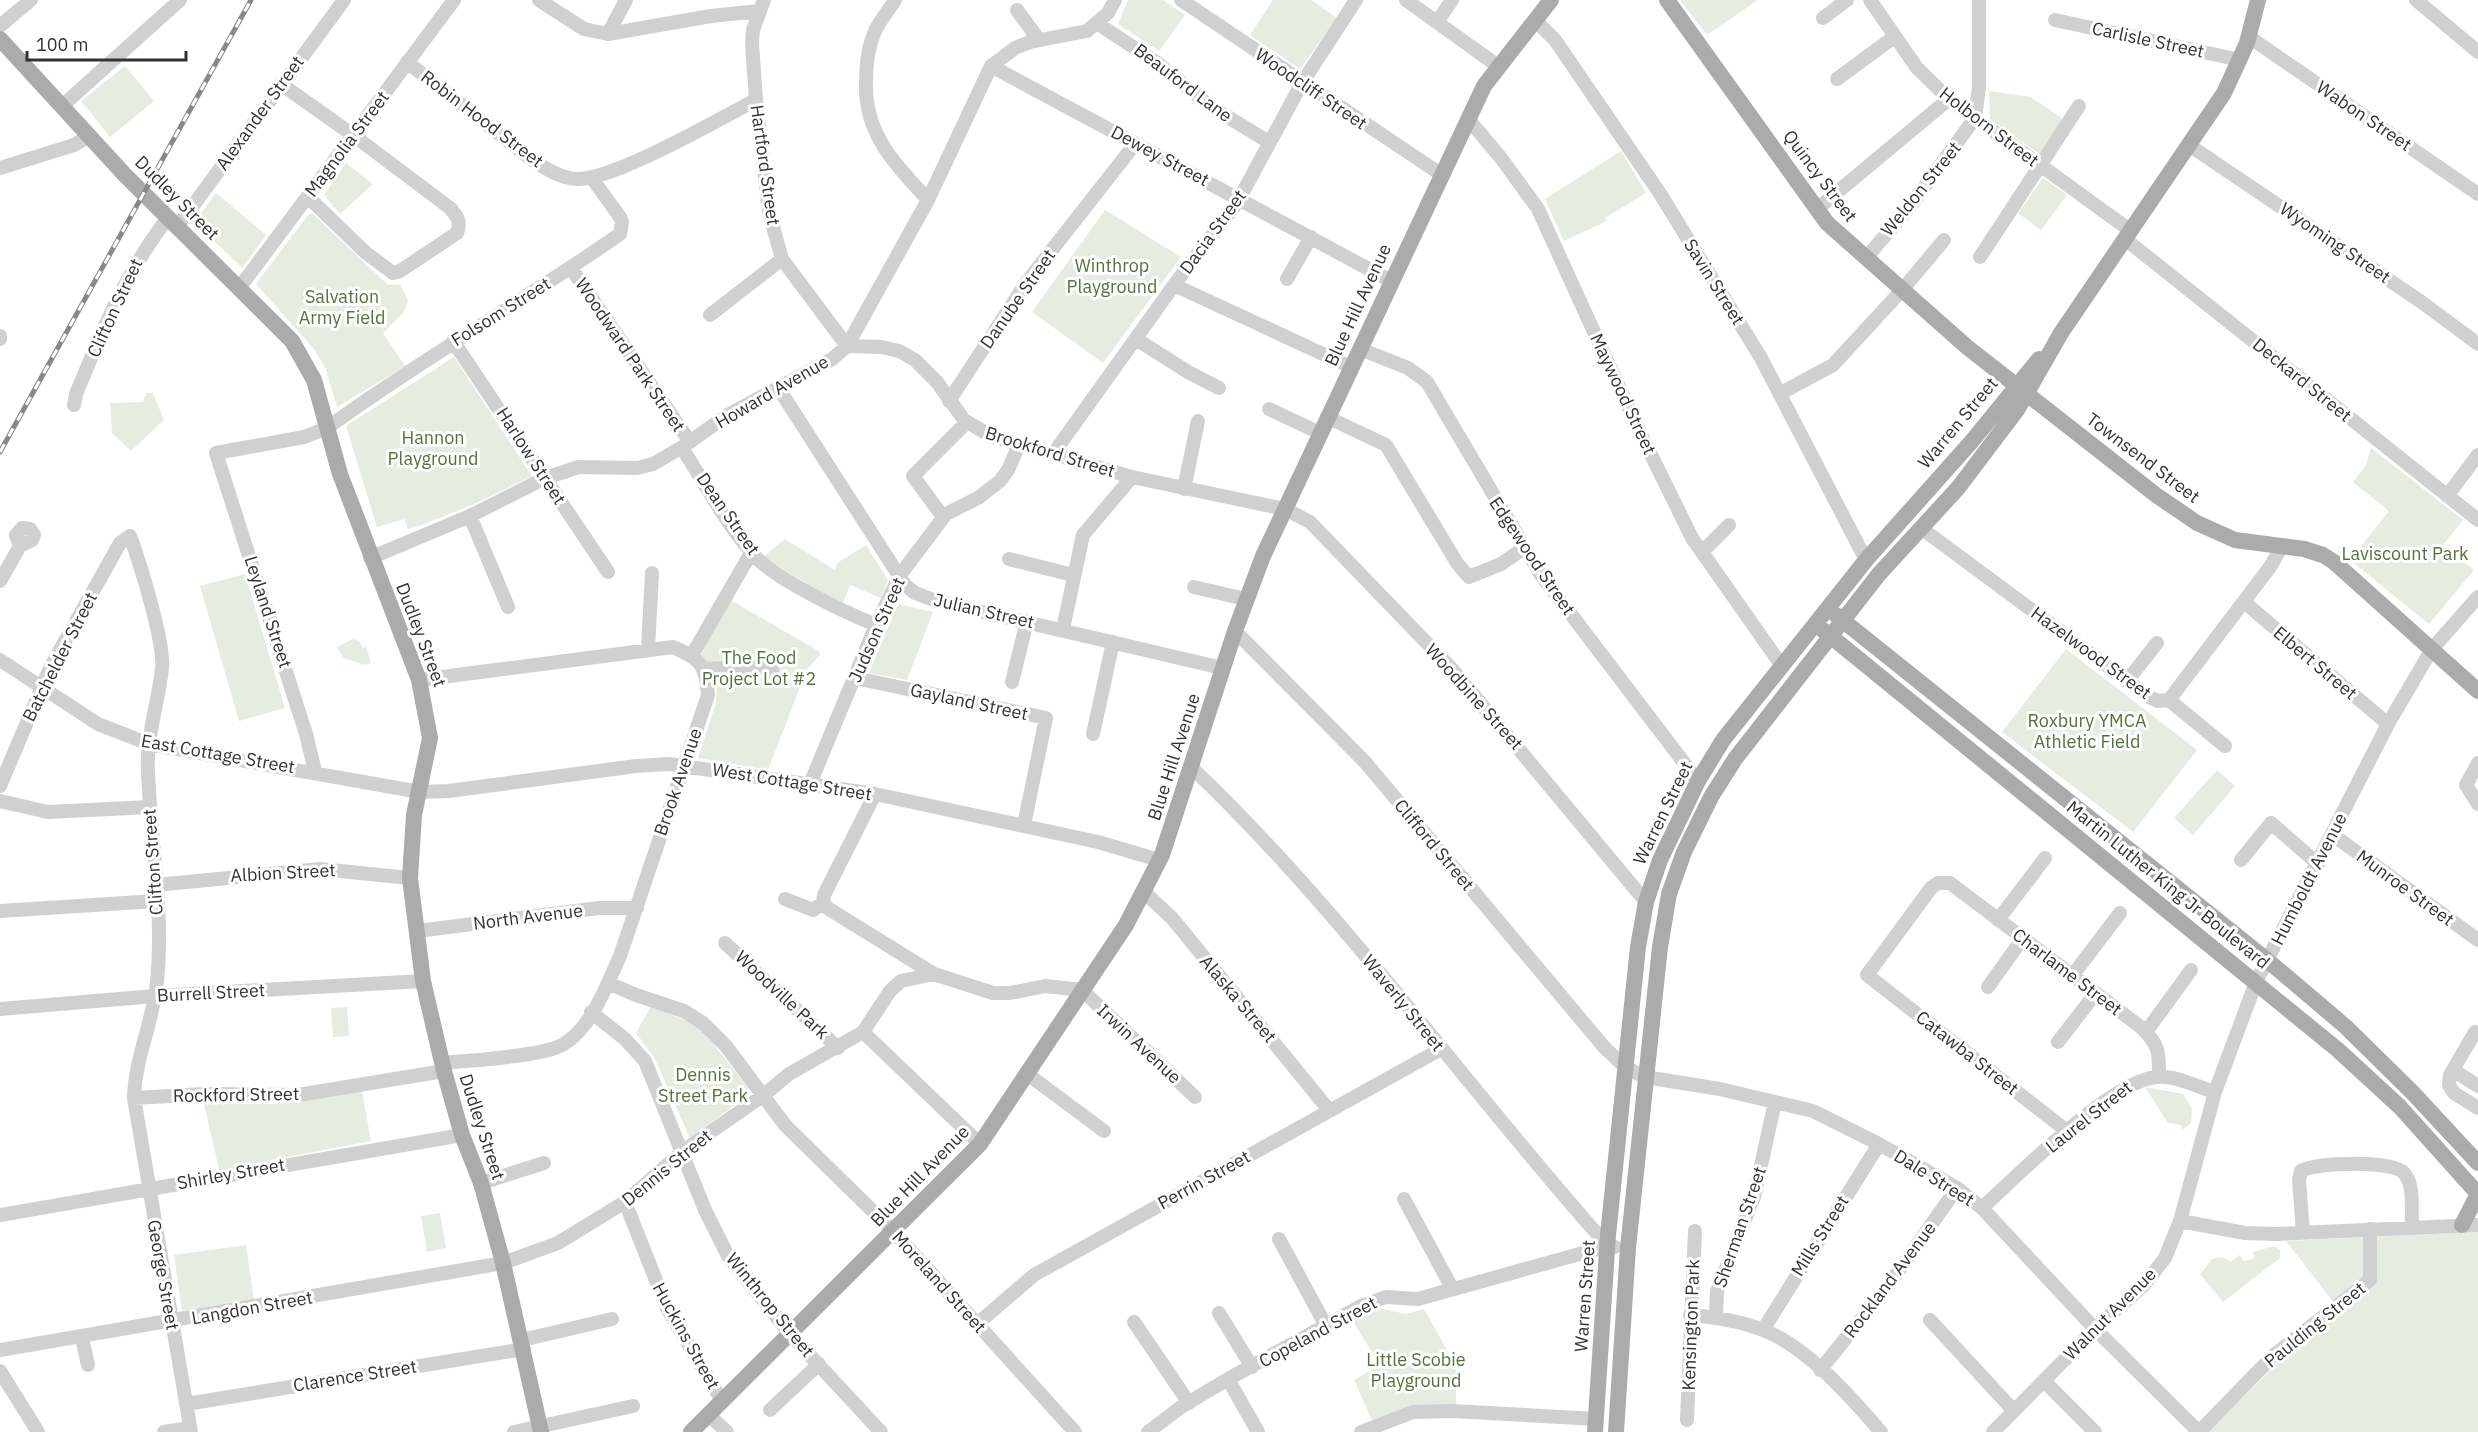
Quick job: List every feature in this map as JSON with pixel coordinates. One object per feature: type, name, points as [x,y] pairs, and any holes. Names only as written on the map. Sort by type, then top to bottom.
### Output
[{"type":"main road","name":"Blue Hill Avenue","points":[[691,1432],[980,1144],[1144,892],[1159,861],[1245,599],[1285,509],[1484,86],[1551,0]]},
{"type":"main road","name":"Quincy Street","points":[[1667,0],[1831,227],[1967,347],[2022,389]]},
{"type":"main road","name":"Warren Street","points":[[1616,1432],[1628,1248],[1645,1077],[1666,904],[1684,852],[1711,797],[1735,759],[1890,561],[1967,477],[2022,389],[2220,99],[2249,37],[2258,0]]},
{"type":"main road","name":"Dudley Street","points":[[0,39],[89,136],[292,341],[314,380],[340,474],[370,558],[419,680],[430,738],[411,841],[410,878],[423,981],[462,1135],[481,1183],[503,1263],[541,1430]]},
{"type":"main road","name":"Warren Street","points":[[1596,1425],[1608,1246],[1624,1067],[1638,947],[1646,902],[1666,844],[1698,781],[1724,741],[1782,666],[1866,560],[1978,433],[2022,389]]},
{"type":"main road","name":"Townsend Street","points":[[2022,389],[2156,495],[2197,523],[2235,540],[2281,548],[2304,549],[2323,555],[2334,562],[2478,691]]},
{"type":"main road","name":"Martin Luther King Jr Boulevard","points":[[1829,609],[2267,960],[2371,1052],[2441,1121],[2478,1163]]},
{"type":"main road","name":"Martin Luther King Jr Boulevard","points":[[1816,624],[2338,1050],[2400,1107],[2478,1194]]},
{"type":"main road","points":[[2470,1225],[2478,1194]]},
{"type":"street","points":[[0,26],[31,0]]},
{"type":"street","points":[[62,106],[180,0]]},
{"type":"street","name":"Alexander Street","points":[[173,222],[344,0]]},
{"type":"street","name":"Magnolia Street","points":[[240,287],[454,0]]},
{"type":"street","points":[[539,0],[584,29],[608,34],[762,5]]},
{"type":"street","points":[[608,34],[626,0]]},
{"type":"street","points":[[895,0],[876,29],[870,46],[866,67],[867,113],[880,143],[928,200]]},
{"type":"street","points":[[1098,24],[1115,0]]},
{"type":"street","name":"Woodcliff Street","points":[[1181,0],[1442,175]]},
{"type":"street","name":"Dacia Street","points":[[1053,454],[1174,285],[1239,200],[1302,83],[1356,0]]},
{"type":"street","points":[[1406,0],[1498,66]]},
{"type":"street","points":[[1437,22],[1452,0]]},
{"type":"street","points":[[1823,18],[1847,0]]},
{"type":"street","name":"Holborn Street","points":[[1870,0],[1917,69],[1949,99],[2040,165],[2128,235]]},
{"type":"street","points":[[1975,118],[1979,87],[1979,0]]},
{"type":"street","points":[[2416,0],[2478,52]]},
{"type":"street","name":"Hartford Street","points":[[762,5],[752,44],[769,212],[782,259],[847,346]]},
{"type":"street","points":[[1017,10],[1039,40]]},
{"type":"street","name":"Savin Street","points":[[1535,20],[1555,40],[1659,192],[1781,393],[1866,560]]},
{"type":"street","name":"Carlisle Street","points":[[2055,20],[2240,60]]},
{"type":"street","name":"Howard Avenue","points":[[370,558],[470,516],[545,478],[579,467],[637,468],[653,464],[686,445],[726,416],[831,359],[847,346],[928,200],[991,66],[1014,48],[1039,40],[1078,34],[1098,24]]},
{"type":"street","name":"Beauford Lane","points":[[1098,24],[1156,62],[1209,106],[1269,142]]},
{"type":"street","points":[[1837,79],[1894,37]]},
{"type":"street","name":"Wabon Street","points":[[2249,37],[2478,195]]},
{"type":"street","name":"Robin Hood Street","points":[[407,63],[550,171],[568,178],[591,177],[646,155],[756,100]]},
{"type":"street","name":"Dewey Street","points":[[991,66],[1391,281]]},
{"type":"street","points":[[281,84],[450,208],[459,218],[457,233],[400,271],[393,273],[366,253],[308,197]]},
{"type":"street","points":[[1817,209],[1949,99]]},
{"type":"street","points":[[1980,257],[2079,106]]},
{"type":"street","name":"Weldon Street","points":[[1866,258],[1912,204],[1975,118]]},
{"type":"street","name":"Maywood Street","points":[[1468,120],[1502,158],[1538,209],[1680,516],[1702,552],[1782,666]]},
{"type":"street","points":[[0,168],[74,145],[89,136]]},
{"type":"street","name":"Danube Street","points":[[950,401],[1026,283],[1135,144]]},
{"type":"street","name":"Wyoming Street","points":[[2189,145],[2420,301],[2478,344]]},
{"type":"street","name":"Folsom Street","points":[[216,453],[304,437],[327,428],[453,341],[572,268],[620,234],[622,228],[620,217],[591,177]]},
{"type":"street","name":"Clifton Street","points":[[74,405],[80,385],[119,294],[149,241],[173,222]]},
{"type":"street","name":"Deckard Street","points":[[2128,235],[2478,520]]},
{"type":"street","points":[[1287,279],[1311,237]]},
{"type":"street","points":[[1781,393],[1833,365],[1944,240]]},
{"type":"street","points":[[710,315],[782,259]]},
{"type":"street","name":"Woodward Park Street","points":[[572,268],[686,445]]},
{"type":"street","points":[[1174,285],[1351,367]]},
{"type":"street","points":[[1136,339],[1188,372],[1219,388]]},
{"type":"street","name":"Harlow Street","points":[[453,341],[608,572]]},
{"type":"street","name":"Brookford Street","points":[[847,346],[882,347],[898,351],[915,360],[926,369],[967,422],[976,429],[1019,445],[1132,477],[1285,509]]},
{"type":"street","name":"Edgewood Street","points":[[1360,349],[1408,368],[1426,382],[1541,575],[1698,781]]},
{"type":"street","name":"Julian Street","points":[[779,389],[905,585],[915,593],[931,599],[1222,669]]},
{"type":"street","points":[[1269,409],[1320,433]]},
{"type":"street","points":[[1327,417],[1386,445],[1457,563],[1469,577],[1501,564],[1524,548]]},
{"type":"street","points":[[1184,489],[1198,421]]},
{"type":"street","points":[[943,517],[913,476],[967,422]]},
{"type":"street","name":"Dean Street","points":[[686,445],[751,553],[780,575],[838,609],[876,625]]},
{"type":"street","name":"Judson Street","points":[[810,784],[876,625],[900,575],[943,517],[991,490],[1008,470],[1019,445]]},
{"type":"street","name":"Leyland Street","points":[[216,453],[303,723],[315,771]]},
{"type":"street","points":[[2447,496],[2478,455]]},
{"type":"street","points":[[1063,630],[1083,535],[1132,477]]},
{"type":"street","name":"Woodbine Street","points":[[1285,509],[1310,522],[1452,669],[1646,902]]},
{"type":"street","points":[[470,516],[507,606]]},
{"type":"street","points":[[1702,552],[1729,525]]},
{"type":"street","name":"Hazelwood Street","points":[[1921,528],[2153,700],[2169,700],[2244,602],[2281,548]]},
{"type":"street","name":"Clifton Street","points":[[130,536],[162,656],[148,744],[159,957],[156,996],[135,1076],[134,1098],[149,1189]]},
{"type":"street","name":"Batchelder Street","points":[[0,786],[41,688],[120,543],[130,536]]},
{"type":"street","points":[[0,581],[20,546]]},
{"type":"street","points":[[692,655],[751,553]]},
{"type":"street","points":[[1008,559],[1073,575]]},
{"type":"street","points":[[648,649],[652,573]]},
{"type":"street","points":[[1194,587],[1245,599]]},
{"type":"street","name":"Humboldt Avenue","points":[[2181,1221],[2215,1092],[2256,982],[2333,836],[2388,724],[2432,649],[2478,597]]},
{"type":"street","name":"Elbert Street","points":[[2244,602],[2388,724]]},
{"type":"street","points":[[1012,682],[1026,621]]},
{"type":"street","name":"Clifford Street","points":[[1234,631],[1294,688],[1365,762],[1604,1047],[1624,1067]]},
{"type":"street","points":[[1093,734],[1113,642]]},
{"type":"street","points":[[2127,681],[2157,643]]},
{"type":"street","points":[[419,680],[488,673],[648,649],[673,648],[692,655],[704,669],[751,667],[772,671]]},
{"type":"street","name":"East Cottage Street","points":[[0,660],[98,724],[148,744],[315,771],[420,792]]},
{"type":"street","name":"Brook Avenue","points":[[443,1067],[553,1049],[570,1040],[591,1012],[608,983],[637,908],[708,695],[704,669]]},
{"type":"street","name":"Gayland Street","points":[[855,678],[1046,718],[1024,825]]},
{"type":"street","points":[[2169,700],[2225,746]]},
{"type":"street","points":[[2478,763],[2466,785],[2478,804]]},
{"type":"street","name":"West Cottage Street","points":[[420,792],[448,791],[636,766],[683,766],[875,794],[1098,842],[1159,861]]},
{"type":"street","name":"Waverly Street","points":[[1191,767],[1261,836],[1307,888],[1547,1179],[1608,1246]]},
{"type":"street","points":[[785,899],[813,910],[823,903],[875,794]]},
{"type":"street","points":[[0,801],[48,812],[150,807]]},
{"type":"street","points":[[2241,860],[2271,823],[2318,864]]},
{"type":"street","name":"Munroe Street","points":[[2333,836],[2478,940]]},
{"type":"street","points":[[1998,920],[2045,858]]},
{"type":"street","name":"Albion Street","points":[[156,885],[320,869],[410,878]]},
{"type":"street","name":"Charlame Street","points":[[1868,975],[1931,888],[1938,883],[1950,883],[2155,1040],[2158,1049],[2159,1076]]},
{"type":"street","name":"Alaska Street","points":[[1144,892],[1172,918],[1329,1110]]},
{"type":"street","points":[[0,911],[156,901]]},
{"type":"street","points":[[823,903],[829,909],[934,974],[993,993],[1010,993],[1045,986],[1082,990]]},
{"type":"street","name":"North Avenue","points":[[418,931],[599,908],[637,908]]},
{"type":"street","points":[[2072,976],[2120,913]]},
{"type":"street","points":[[1988,987],[2023,938]]},
{"type":"street","name":"Woodville Park","points":[[725,943],[838,1048]]},
{"type":"street","points":[[2146,1032],[2191,970]]},
{"type":"street","name":"Dennis Street","points":[[503,1263],[558,1243],[625,1202],[683,1151],[764,1095],[789,1074],[863,1032],[890,991],[901,981],[934,974]]},
{"type":"street","name":"Catawba Street","points":[[1868,975],[2067,1131]]},
{"type":"street","name":"Burrell Street","points":[[0,1009],[156,996],[423,981]]},
{"type":"street","name":"Moreland Street","points":[[608,983],[636,996],[692,1014],[726,1046],[785,1125],[805,1147],[857,1193],[893,1231],[1075,1432]]},
{"type":"street","name":"Irwin Avenue","points":[[1082,990],[1195,1097]]},
{"type":"street","points":[[2058,1042],[2095,994]]},
{"type":"street","name":"Winthrop Street","points":[[591,1012],[625,1039],[645,1061],[718,1239],[747,1281],[790,1334],[881,1432]]},
{"type":"street","points":[[863,1032],[980,1144]]},
{"type":"street","points":[[2475,1032],[2453,1070],[2449,1085],[2454,1093],[2478,1108]]},
{"type":"street","name":"Perrin Street","points":[[977,1324],[1035,1275],[1441,1049]]},
{"type":"street","name":"Rockford Street","points":[[134,1098],[205,1094],[298,1095],[443,1067]]},
{"type":"street","name":"Dale Street","points":[[1624,1067],[1645,1077],[1720,1089],[1813,1112],[1879,1144],[1957,1188],[1982,1208],[2095,1329],[2199,1432]]},
{"type":"street","points":[[2453,1070],[2478,1086]]},
{"type":"street","points":[[1026,1073],[1104,1131]]},
{"type":"street","points":[[2159,1076],[2215,1092]]},
{"type":"street","name":"Laurel Street","points":[[1982,1208],[2067,1131],[2138,1080],[2159,1076]]},
{"type":"street","name":"Sherman Street","points":[[1716,1317],[1717,1291],[1754,1197],[1775,1102]]},
{"type":"street","name":"Shirley Street","points":[[0,1215],[462,1135]]},
{"type":"street","name":"Mills Street","points":[[1763,1330],[1879,1144]]},
{"type":"street","points":[[481,1183],[544,1163]]},
{"type":"street","points":[[2302,1232],[2299,1180],[2301,1171],[2316,1166],[2390,1165],[2404,1172],[2410,1183],[2412,1227]]},
{"type":"street","name":"Rockland Avenue","points":[[1820,1370],[1888,1286],[1957,1188]]},
{"type":"street","name":"George Street","points":[[149,1189],[190,1430]]},
{"type":"street","points":[[1404,1199],[1452,1288]]},
{"type":"street","name":"Huckins Street","points":[[625,1202],[667,1308],[722,1401]]},
{"type":"street","points":[[2181,1221],[2245,1233],[2470,1225]]},
{"type":"street","name":"Walnut Avenue","points":[[1993,1432],[2095,1329],[2144,1285],[2170,1248],[2181,1221]]},
{"type":"street","name":"Paulding Street","points":[[2199,1432],[2274,1355],[2370,1280],[2370,1229]]},
{"type":"street","name":"Kensington Park","points":[[1687,1420],[1695,1231]]},
{"type":"street","points":[[1279,1239],[1326,1326]]},
{"type":"street","points":[[1608,1246],[1628,1248]]},
{"type":"street","name":"Copeland Street","points":[[1148,1432],[1228,1379],[1363,1305],[1386,1297],[1418,1299],[1608,1246]]},
{"type":"street","name":"Langdon Street","points":[[0,1350],[82,1338],[503,1263]]},
{"type":"street","points":[[1220,1313],[1252,1367]]},
{"type":"street","points":[[1690,1315],[1716,1317],[1763,1330],[1783,1340],[1820,1370],[1881,1432]]},
{"type":"street","name":"Clarence Street","points":[[186,1404],[523,1344],[612,1319]]},
{"type":"street","points":[[1930,1320],[2014,1411]]},
{"type":"street","points":[[1134,1322],[1189,1403]]},
{"type":"street","points":[[82,1338],[88,1365]]},
{"type":"street","points":[[770,1410],[819,1364]]},
{"type":"street","points":[[0,1371],[38,1432]]},
{"type":"street","points":[[1228,1379],[1257,1432]]},
{"type":"street","points":[[2044,1381],[2095,1432]]},
{"type":"street","points":[[514,1432],[541,1430],[633,1406]]},
{"type":"street","points":[[1361,1432],[1400,1415],[1431,1410],[1596,1425]]},
{"type":"street","points":[[709,1415],[727,1432]]},
{"type":"street","points":[[164,1432],[190,1430]]},
{"type":"green space","points":[[1128,0],[1163,0],[1185,15],[1159,51],[1118,24]]},
{"type":"green space","points":[[1273,0],[1311,0],[1337,18],[1300,69],[1250,35]]},
{"type":"green space","points":[[1680,0],[1758,0],[1707,35]]},
{"type":"green space","points":[[125,66],[154,101],[110,137],[81,101]]},
{"type":"green space","points":[[1989,91],[2031,97],[2063,119],[2041,155],[1990,119]]},
{"type":"green space","points":[[1621,151],[1646,193],[1605,218],[1607,221],[1564,241],[1545,199]]},
{"type":"green space","points":[[346,163],[373,184],[340,214],[324,195]]},
{"type":"green space","points":[[2043,178],[2067,195],[2041,230],[2018,213]]},
{"type":"green space","points":[[216,193],[266,235],[242,268],[195,222]]},
{"type":"green space","name":"Winthrop Playground","points":[[1105,210],[1181,257],[1103,363],[1032,312]]},
{"type":"green space","name":"Salvation Army Field","points":[[312,213],[388,285],[400,284],[408,301],[404,312],[383,333],[405,366],[337,407],[325,367],[314,349],[256,284],[308,215]]},
{"type":"green space","name":"Hannon Playground","points":[[454,357],[532,476],[472,505],[416,527],[408,529],[404,519],[377,527],[346,426]]},
{"type":"green space","points":[[146,393],[153,393],[164,420],[131,451],[112,433],[110,403],[143,402]]},
{"type":"green space","name":"Laviscount Park","points":[[2371,448],[2463,520],[2443,545],[2474,570],[2429,624],[2350,560],[2389,511],[2353,482],[2366,465]]},
{"type":"green space","points":[[785,539],[835,570],[837,563],[866,545],[888,580],[881,598],[850,585],[842,605],[763,557]]},
{"type":"green space","points":[[245,574],[285,708],[239,721],[200,586]]},
{"type":"green space","name":"The Food Project Lot #2","points":[[730,600],[819,651],[820,655],[807,669],[768,770],[698,758],[716,703],[717,683],[700,651]]},
{"type":"green space","points":[[898,604],[933,612],[907,680],[869,673]]},
{"type":"green space","points":[[353,639],[360,642],[363,648],[366,647],[371,663],[365,665],[343,658],[337,647]]},
{"type":"green space","name":"Roxbury YMCA Athletic Field","points":[[2066,649],[2197,750],[2133,832],[2002,732]]},
{"type":"green space","points":[[2217,770],[2235,786],[2193,835],[2174,818]]},
{"type":"green space","name":"Dennis Street Park","points":[[651,1006],[694,1024],[702,1030],[752,1092],[690,1138],[654,1057],[636,1033]]},
{"type":"green space","points":[[347,1007],[349,1036],[333,1037],[331,1008]]},
{"type":"green space","points":[[2145,1087],[2183,1094],[2192,1109],[2191,1123],[2183,1130],[2181,1125],[2168,1123]]},
{"type":"green space","points":[[362,1091],[371,1141],[219,1170],[204,1104],[282,1104]]},
{"type":"green space","points":[[440,1213],[446,1248],[427,1252],[421,1216]]},
{"type":"green space","points":[[2478,1232],[2478,1432],[2208,1432],[2336,1305],[2286,1241]]},
{"type":"green space","points":[[246,1245],[254,1300],[182,1311],[174,1255]]},
{"type":"green space","points":[[2274,1246],[2280,1250],[2280,1258],[2223,1302],[2200,1274],[2212,1259],[2222,1257],[2231,1262],[2239,1255],[2244,1261],[2254,1259],[2253,1252]]},
{"type":"green space","name":"Little Scobie Playground","points":[[1378,1308],[1406,1314],[1424,1309],[1456,1366],[1456,1406],[1409,1407],[1372,1420],[1354,1380],[1380,1365],[1352,1320]]},
{"type":"railway","points":[[0,452],[251,0]]}]
